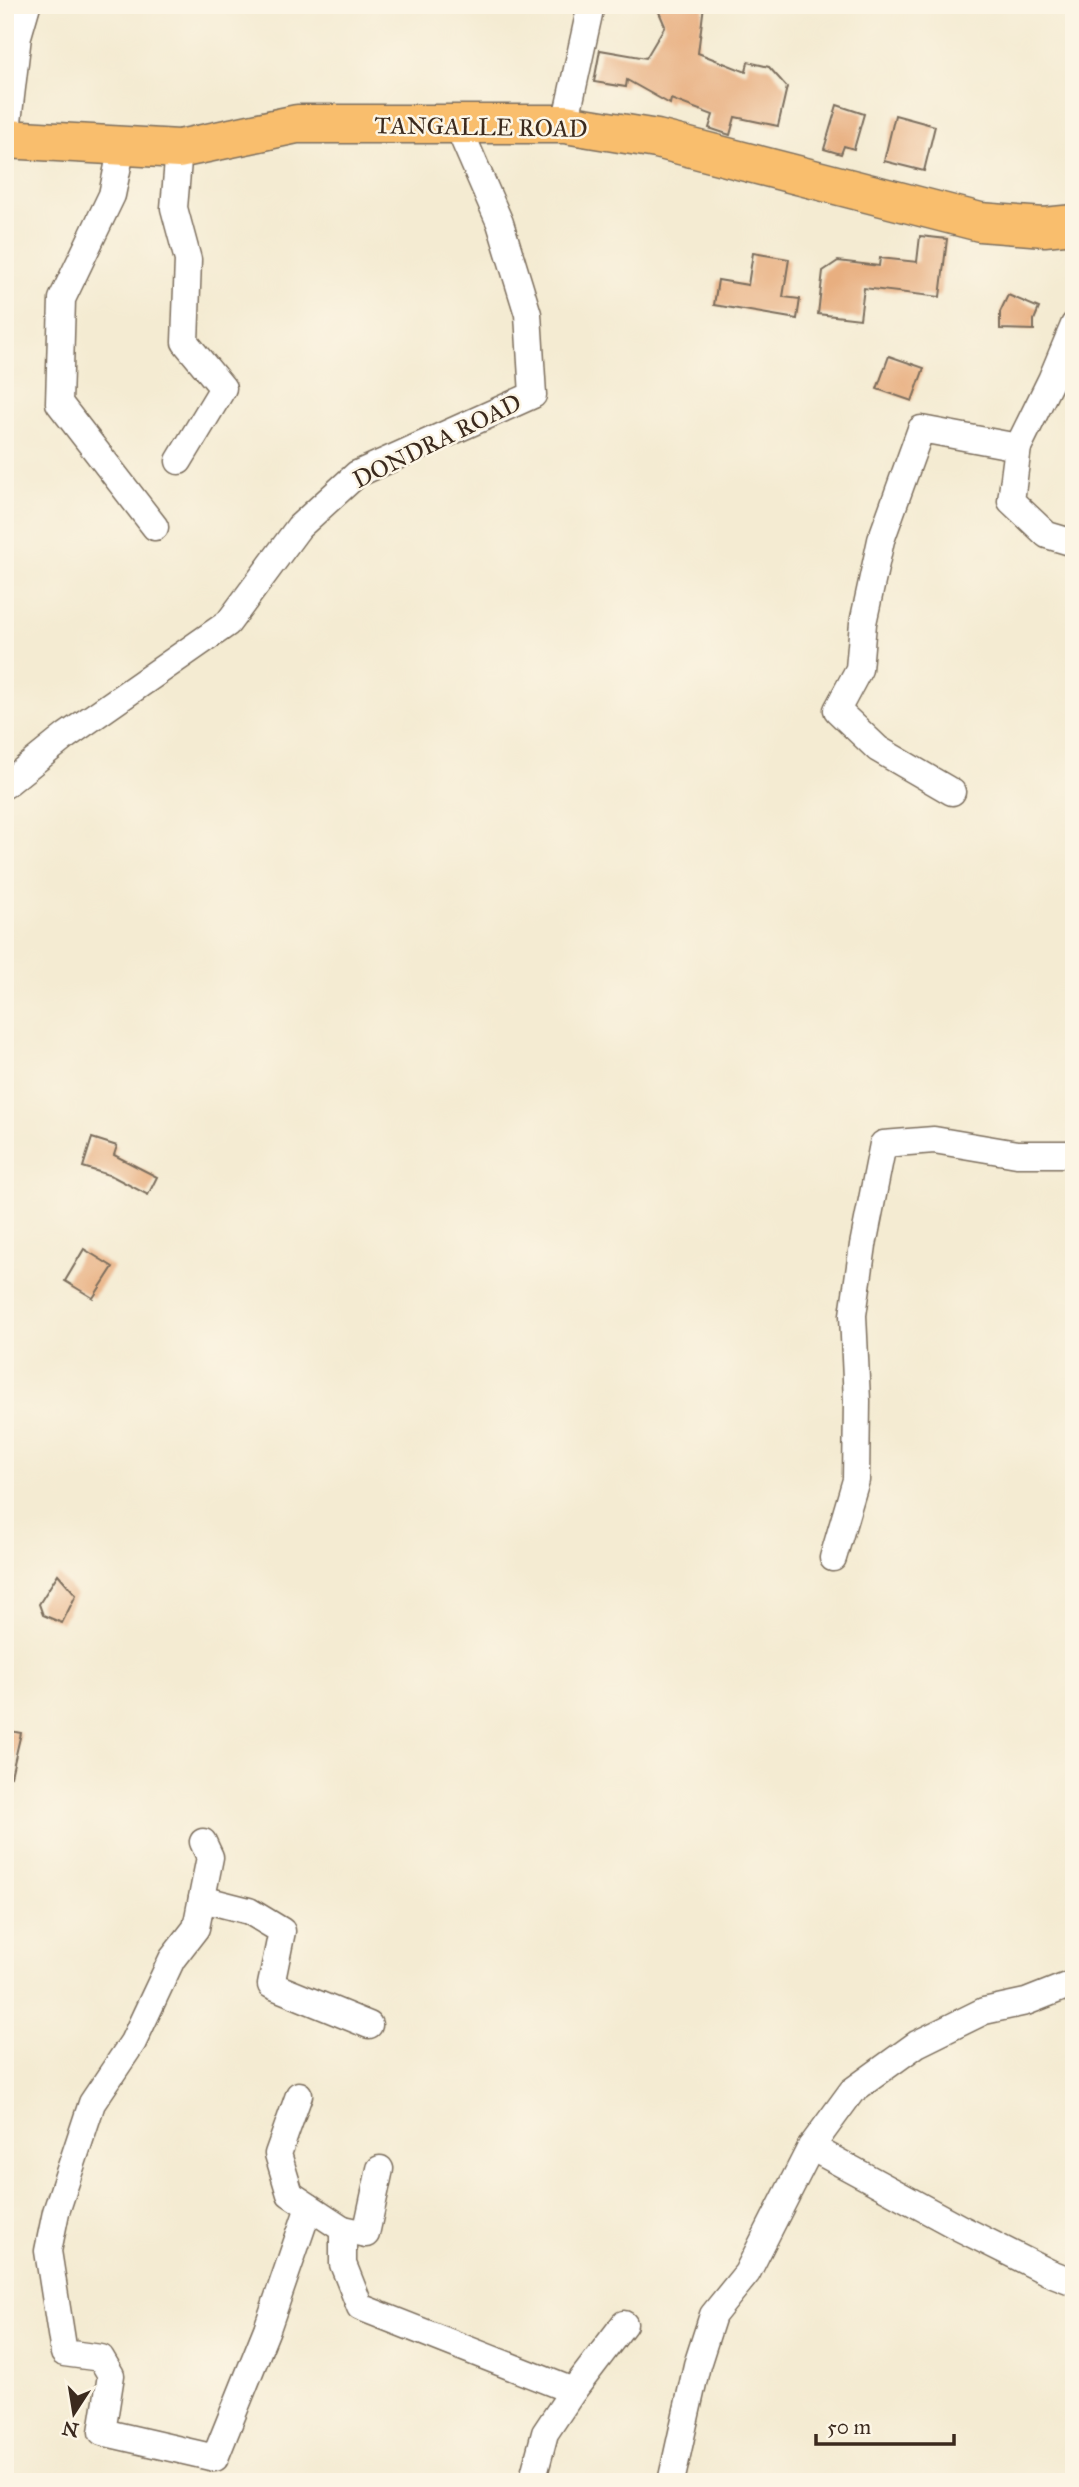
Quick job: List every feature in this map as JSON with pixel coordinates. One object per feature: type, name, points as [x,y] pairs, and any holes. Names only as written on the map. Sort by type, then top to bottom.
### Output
[{"type":"highway","name":"TANGALLE ROAD","points":[[6,139],[179,149],[297,124],[565,124],[657,139],[980,222],[1044,227],[1074,224]]},
{"type":"street","points":[[6,139],[18,36],[27,5]]},
{"type":"street","points":[[565,124],[592,5]]},
{"type":"street","name":"DONDRA ROAD","points":[[5,785],[66,736],[228,623],[299,527],[357,474],[533,395],[528,314],[500,223],[457,124]]},
{"type":"street","points":[[122,146],[112,194],[62,299],[59,403],[155,527]]},
{"type":"street","points":[[179,149],[174,208],[188,260],[184,342],[223,388],[179,461]]},
{"type":"street","points":[[1074,325],[1018,447],[1011,501],[1047,535],[1074,543]]},
{"type":"street","points":[[952,792],[878,749],[837,710],[859,669],[863,623],[881,540],[921,429],[1018,447]]},
{"type":"street","points":[[833,1558],[856,1480],[857,1401],[853,1314],[863,1245],[883,1144],[934,1140],[1017,1154],[1074,1154]]},
{"type":"street","points":[[203,1842],[210,1857],[196,1928],[172,1959],[133,2042],[92,2102],[56,2212],[48,2251],[64,2353],[101,2358],[111,2375],[102,2432],[215,2458],[267,2329],[309,2207]]},
{"type":"street","points":[[202,1899],[249,1911],[282,1931],[271,1985],[369,2025]]},
{"type":"street","points":[[671,2482],[697,2365],[713,2315],[747,2273],[811,2147],[852,2091],[917,2045],[985,2011],[1026,2002],[1074,1983]]},
{"type":"street","points":[[299,2095],[278,2154],[290,2194],[344,2229],[366,2234],[380,2169]]},
{"type":"street","points":[[811,2147],[960,2228],[1048,2273],[1074,2282]]},
{"type":"street","points":[[344,2229],[343,2264],[360,2306],[573,2391]]},
{"type":"street","points":[[532,2482],[545,2433],[624,2323]]},
{"type":"building","points":[[656,5],[704,5],[698,53],[746,72],[748,62],[769,67],[787,87],[778,126],[735,117],[730,135],[709,128],[713,115],[671,99],[670,104],[627,80],[626,87],[594,82],[600,50],[646,58],[665,26]]},
{"type":"building","points":[[837,105],[864,114],[854,149],[844,146],[841,154],[824,149]]},
{"type":"building","points":[[895,115],[935,126],[924,171],[884,161]]},
{"type":"building","points":[[920,236],[947,239],[940,297],[864,288],[860,319],[818,314],[823,271],[838,261],[879,266],[880,258],[917,262]]},
{"type":"building","points":[[753,253],[789,259],[783,297],[800,299],[797,319],[714,305],[718,280],[748,285]]},
{"type":"building","points":[[1008,295],[1039,308],[1034,320],[1034,330],[1000,329],[1000,312]]},
{"type":"building","points":[[889,356],[924,368],[912,401],[877,389]]},
{"type":"building","points":[[92,1138],[117,1146],[114,1155],[157,1177],[148,1195],[112,1176],[83,1167]]},
{"type":"building","points":[[84,1249],[113,1267],[93,1298],[65,1281]]},
{"type":"building","points":[[58,1574],[76,1595],[62,1623],[43,1615],[39,1604]]},
{"type":"building","points":[[5,1730],[21,1733],[11,1776],[5,1775]]}]
